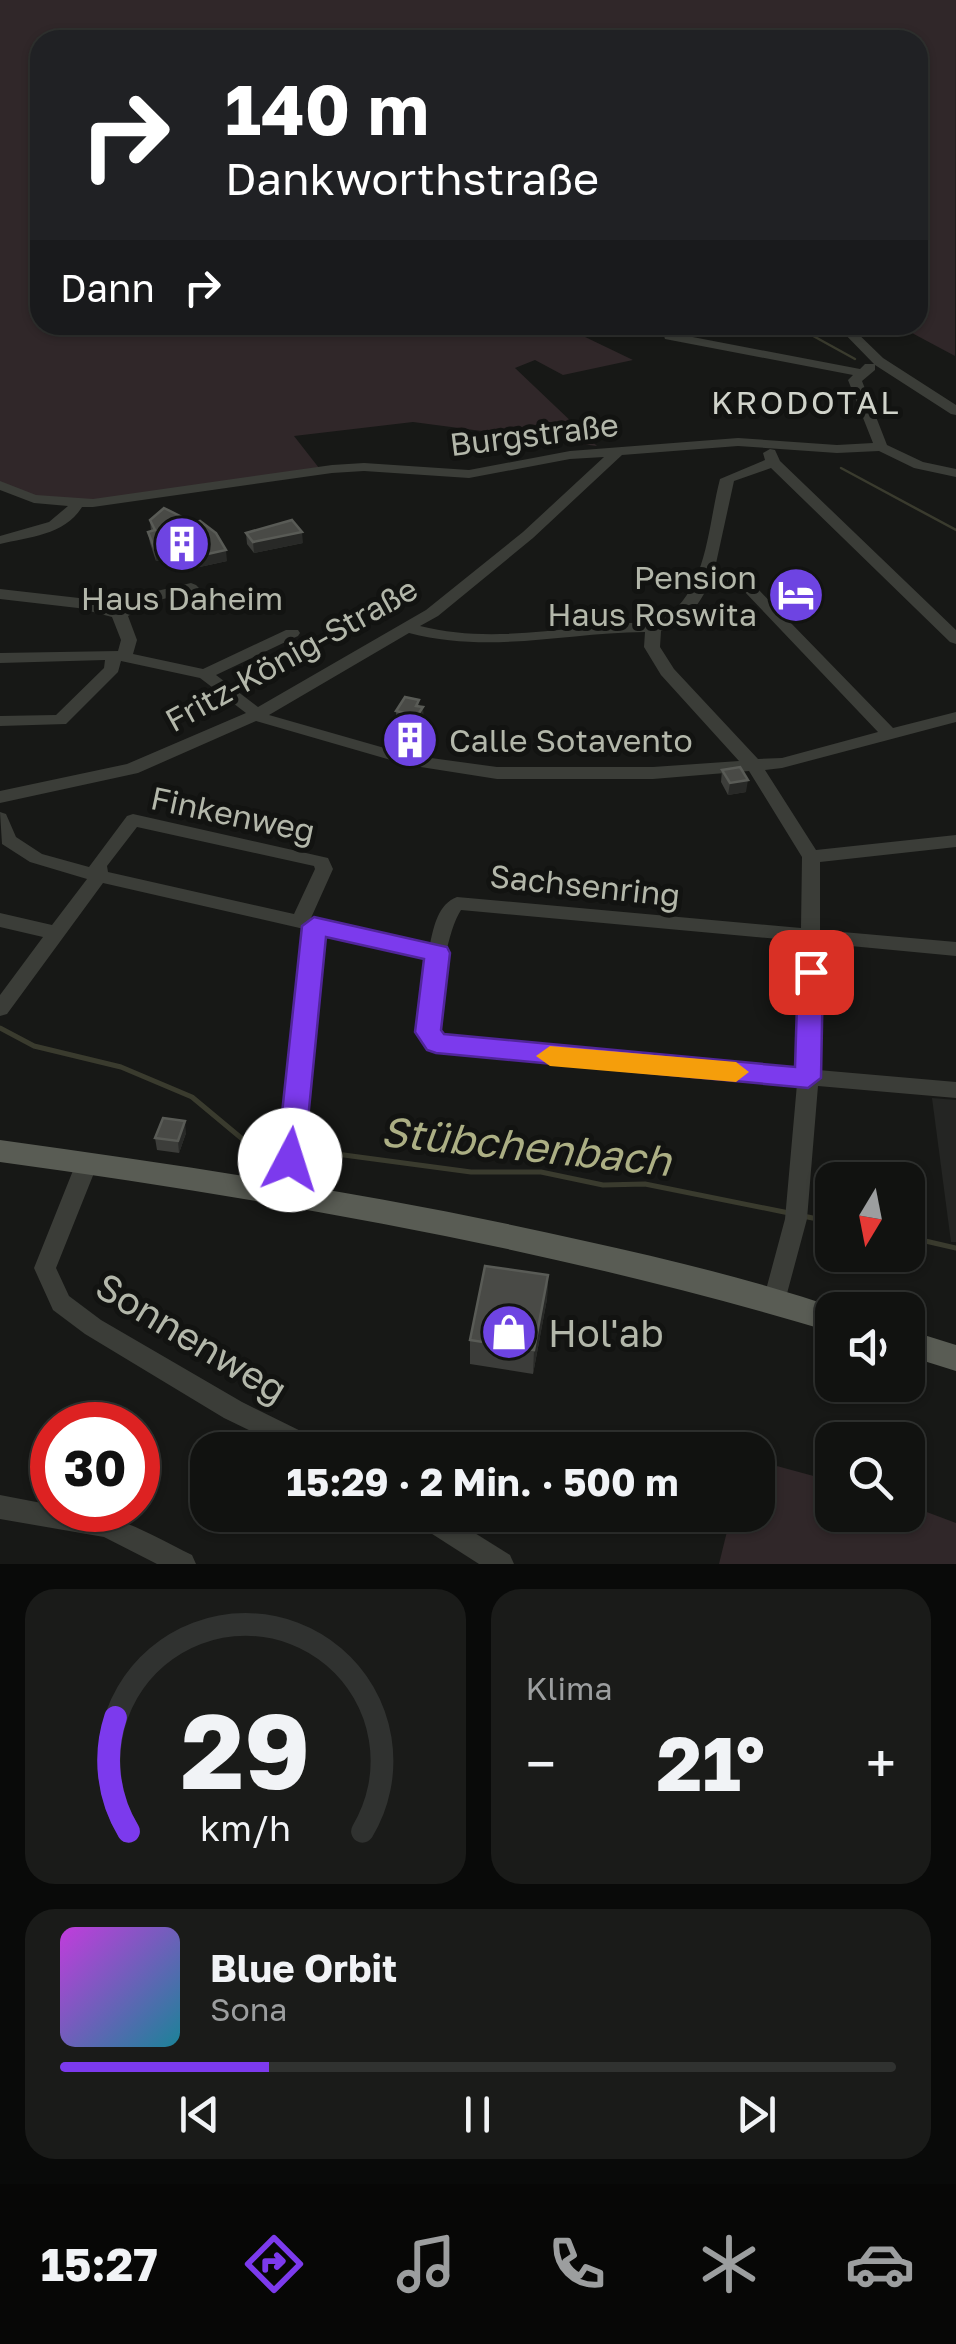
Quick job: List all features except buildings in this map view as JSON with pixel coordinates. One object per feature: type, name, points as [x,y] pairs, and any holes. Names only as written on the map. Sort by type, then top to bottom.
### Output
[{"type":"main road","points":[[0,1151],[439,1218],[668,1270],[815,1314]]},
{"type":"main road","points":[[925,1348],[956,1358]]},
{"type":"street","points":[[707,335],[728,338],[813,366],[863,373]]},
{"type":"street","points":[[852,335],[878,361],[956,411]]},
{"type":"street","points":[[878,361],[855,380],[881,448]]},
{"type":"street","points":[[766,443],[773,462],[956,638]]},
{"type":"street","name":"Burgstraße","points":[[0,485],[34,499],[76,504],[364,466],[469,474],[540,459],[766,443],[881,448],[919,465],[956,473]]},
{"type":"street","name":"Fritz-König-Straße","points":[[0,796],[93,781],[132,769],[258,714],[408,628],[528,535],[618,451]]},
{"type":"street","points":[[408,628],[449,637],[493,638],[634,626],[653,630],[676,618],[696,596],[709,571],[727,479],[773,462]]},
{"type":"street","points":[[0,540],[54,525],[70,516],[76,504]]},
{"type":"street","points":[[709,571],[750,588],[890,736]]},
{"type":"street","points":[[0,594],[79,603],[119,614],[150,597],[191,588]]},
{"type":"street","points":[[0,721],[60,720],[112,669],[130,640],[119,614]]},
{"type":"street","points":[[653,630],[652,647],[667,672],[754,766],[812,857],[808,1078],[796,1215],[774,1301]]},
{"type":"street","points":[[206,674],[292,632]]},
{"type":"street","points":[[0,658],[119,656],[206,674],[258,714],[333,741],[467,770],[653,773],[754,766],[802,760],[956,716]]},
{"type":"street","points":[[0,818],[8,840],[18,848],[98,876],[438,953]]},
{"type":"street","name":"Finkenweg","points":[[98,876],[98,865],[133,820],[316,860],[324,869],[307,924]]},
{"type":"street","points":[[812,857],[956,841]]},
{"type":"street","points":[[0,1009],[98,876]]},
{"type":"street","name":"Sachsenring","points":[[812,937],[464,903],[450,906],[438,953],[428,1032],[436,1043],[956,1090]]},
{"type":"street","points":[[0,920],[56,933]]},
{"type":"street","points":[[291,1152],[307,924]]},
{"type":"street","points":[[812,937],[956,949]]},
{"type":"street","name":"Sonnenweg","points":[[87,1163],[45,1268],[61,1303],[93,1327],[279,1432]]},
{"type":"street","points":[[0,1508],[107,1526],[183,1564]]},
{"type":"street","points":[[451,1532],[501,1564]]},
{"type":"shaded area","points":[[0,0],[956,0],[955,356],[916,335],[928,335],[928,30],[30,30],[30,335],[581,335],[633,360],[563,375],[535,360],[515,368],[597,446],[413,422],[294,436],[319,468],[102,501],[37,497],[0,482]]},
{"type":"shaded area","points":[[932,1098],[956,1100],[956,1242],[951,1242]]},
{"type":"shaded area","points":[[775,1466],[815,1476],[815,1532],[925,1532],[925,1511],[956,1523],[956,1564],[719,1564],[727,1532],[775,1532]]},
{"type":"waterway","points":[[811,335],[855,359]]},
{"type":"waterway","points":[[841,468],[956,530]]},
{"type":"waterway","name":"Stübchenbach","points":[[0,1028],[34,1046],[121,1067],[192,1097],[246,1142],[285,1147]]},
{"type":"waterway","name":"Stübchenbach","points":[[299,1149],[471,1172],[541,1172],[603,1185],[645,1184],[789,1213]]},
{"type":"waterway","name":"Stübchenbach","points":[[803,1216],[815,1218]]},
{"type":"waterway","name":"Stübchenbach","points":[[925,1241],[956,1248]]},
{"type":"slow traffic","points":[[550,1056],[736,1072]]},
{"type":"place","name":"Haus Daheim","points":[[182,544]]},
{"type":"place","name":"Pension Haus Roswita","points":[[796,595]]},
{"type":"place","name":"Calle Sotavento","points":[[410,740]]},
{"type":"place","name":"Hol'ab","points":[[509,1332]]},
{"type":"district","name":"KRODOTAL","points":[[806,402]]},
{"type":"route","points":[[290,1160],[314,926],[438,953],[428,1032],[436,1043],[588,1060],[808,1078],[811,972]]}]
